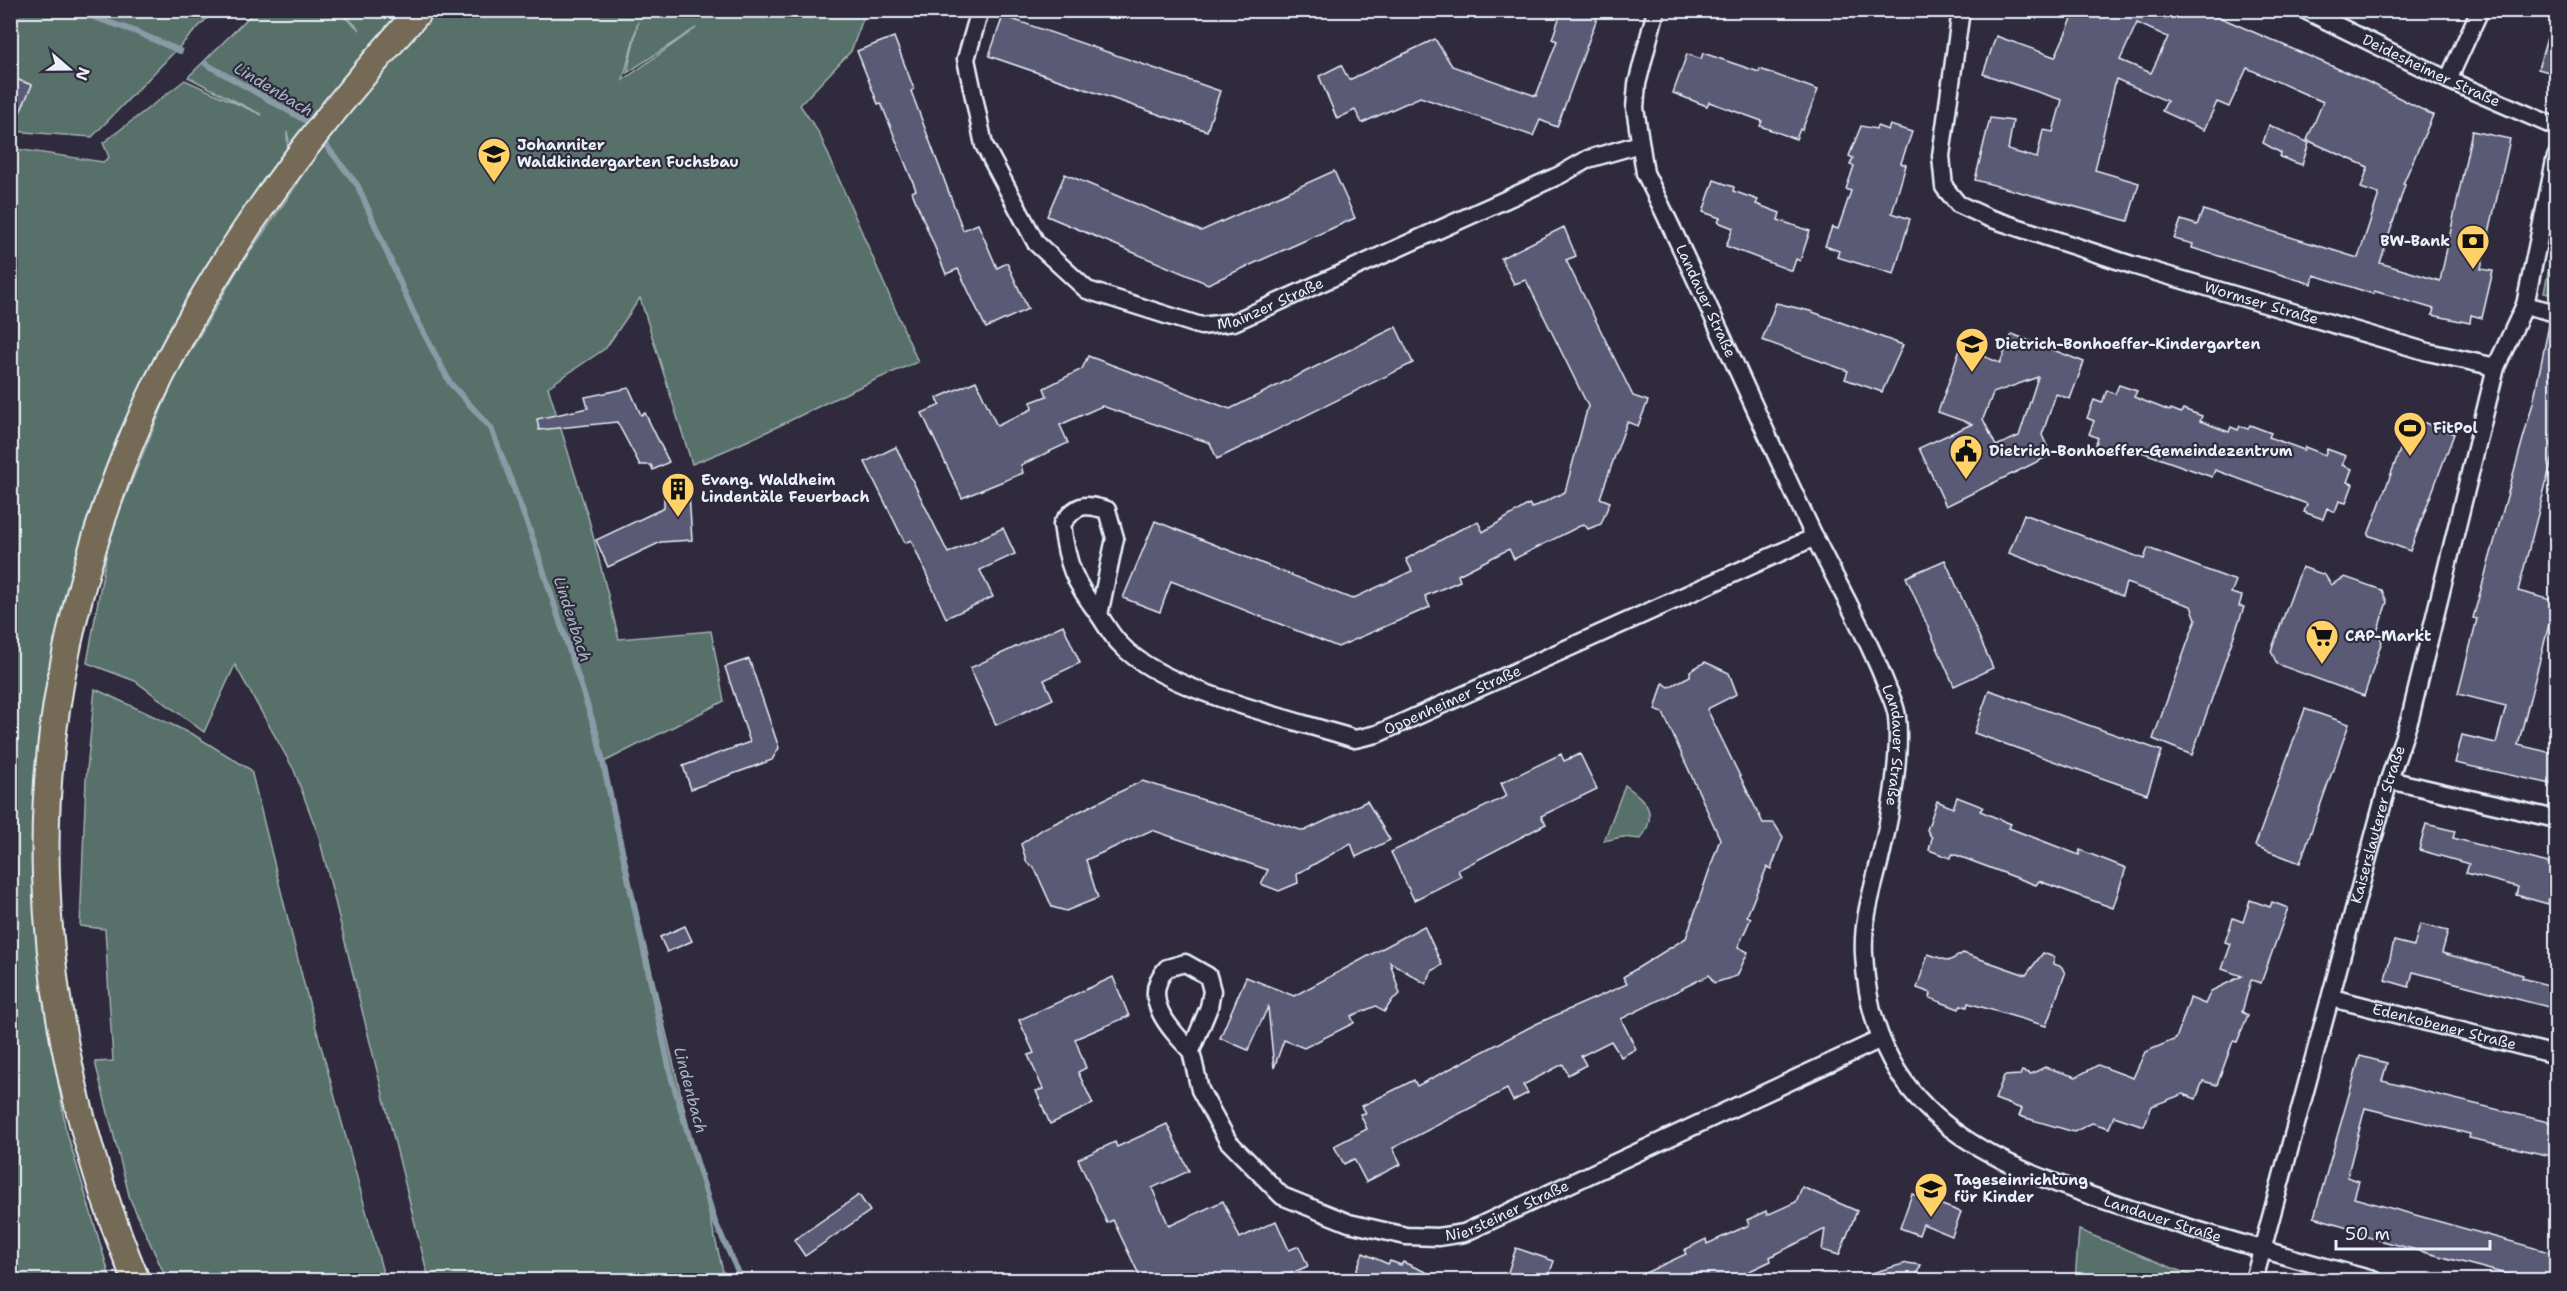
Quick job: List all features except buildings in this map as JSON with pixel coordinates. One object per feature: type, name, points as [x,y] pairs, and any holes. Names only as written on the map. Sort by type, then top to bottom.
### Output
[{"type":"main road","points":[[136,1281],[75,1100],[53,972],[45,873],[51,752],[69,645],[88,567],[114,490],[153,393],[181,336],[221,269],[292,164],[420,10]]},
{"type":"street","name":"Mainzer Straße","points":[[980,10],[966,59],[984,145],[1035,243],[1088,290],[1201,326],[1234,322],[1560,175],[1588,159],[1640,144]]},
{"type":"street","name":"Landauer Straße","points":[[1656,10],[1637,84],[1635,108],[1645,173],[1815,537],[1875,657],[1897,714],[1893,794],[1863,924],[1867,976],[1881,1039],[1901,1078],[1922,1104],[1954,1133],[1983,1152],[2060,1186],[2263,1251],[2373,1281]]},
{"type":"street","name":"Wormser Straße","points":[[1961,10],[1941,156],[1944,187],[1958,204],[2000,222],[2164,274],[2428,352],[2496,368]]},
{"type":"street","name":"Deidesheimer Straße","points":[[2305,10],[2448,80],[2556,127]]},
{"type":"street","points":[[2448,80],[2480,10]]},
{"type":"street","points":[[2496,368],[2525,305],[2556,156]]},
{"type":"street","points":[[2525,305],[2556,313]]},
{"type":"street","name":"Kaiserslauterer Straße","points":[[2254,1281],[2389,780],[2413,706],[2496,368]]},
{"type":"street","name":"Oppenheimer Straße","points":[[1099,615],[1115,538],[1107,510],[1089,505],[1075,508],[1062,524],[1066,558],[1081,591],[1121,646],[1149,668],[1181,683],[1355,739],[1377,734],[1815,537]]},
{"type":"street","points":[[2389,780],[2556,819]]},
{"type":"street","points":[[1185,963],[1208,976],[1212,991],[1209,1007],[1191,1051],[1168,1027],[1157,1009],[1155,986],[1167,968],[1185,963]]},
{"type":"street","name":"Edenkobener Straße","points":[[2332,998],[2556,1055]]},
{"type":"street","name":"Niersteiner Straße","points":[[1191,1051],[1200,1090],[1228,1141],[1282,1196],[1349,1223],[1406,1236],[1438,1237],[1464,1233],[1881,1039]]},
{"type":"green space","points":[[11,11],[214,11],[92,137],[11,131]]},
{"type":"green space","points":[[255,11],[337,11],[360,30],[341,11],[866,11],[851,51],[800,105],[819,133],[918,362],[692,464],[640,298],[606,348],[548,387],[589,520],[619,639],[711,631],[724,701],[602,763],[725,1280],[429,1280],[319,837],[294,770],[235,665],[204,732],[135,681],[87,663],[110,534],[173,381],[238,269],[298,183],[287,132],[288,159],[156,357],[95,511],[57,645],[40,961],[65,1126],[111,1280],[11,1280],[10,148],[103,162],[109,157],[103,143],[185,80],[262,115],[188,77]],"holes":[[[638,22],[627,73],[696,28],[623,80]]]},
{"type":"green space","points":[[2556,231],[2556,296],[2544,293]]},
{"type":"green space","points":[[95,689],[194,735],[251,770],[304,984],[385,1280],[167,1280],[130,1199],[95,1062],[113,1061],[105,929],[80,926],[86,780]]},
{"type":"green space","points":[[1625,785],[1639,796],[1648,808],[1649,821],[1646,830],[1641,839],[1622,837],[1604,841]]},
{"type":"green space","points":[[2079,1230],[2202,1280],[2075,1280]]},
{"type":"waterway","name":"Lindenbach","points":[[73,10],[134,31],[180,51]]},
{"type":"waterway","name":"Lindenbach","points":[[206,64],[308,122],[313,129]]},
{"type":"waterway","name":"Lindenbach","points":[[321,139],[358,186],[413,312],[450,383],[491,428],[533,539],[597,735],[672,1080],[715,1222],[742,1280]]},
{"type":"place","name":"Johanniter Waldkindergarten Fuchsbau","points":[[494,183]]},
{"type":"place","name":"BW-Bank","points":[[2473,270]]},
{"type":"place","name":"Dietrich-Bonhoeffer-Kindergarten","points":[[1972,373]]},
{"type":"place","name":"FitPol","points":[[2410,457]]},
{"type":"place","name":"Dietrich-Bonhoeffer-Gemeindezentrum","points":[[1966,480]]},
{"type":"place","name":"Evang. Waldheim Lindentäle Feuerbach","points":[[678,518]]},
{"type":"place","name":"CAP-Markt","points":[[2322,665]]},
{"type":"place","name":"Tageseinrichtung für Kinder","points":[[1931,1218]]}]
